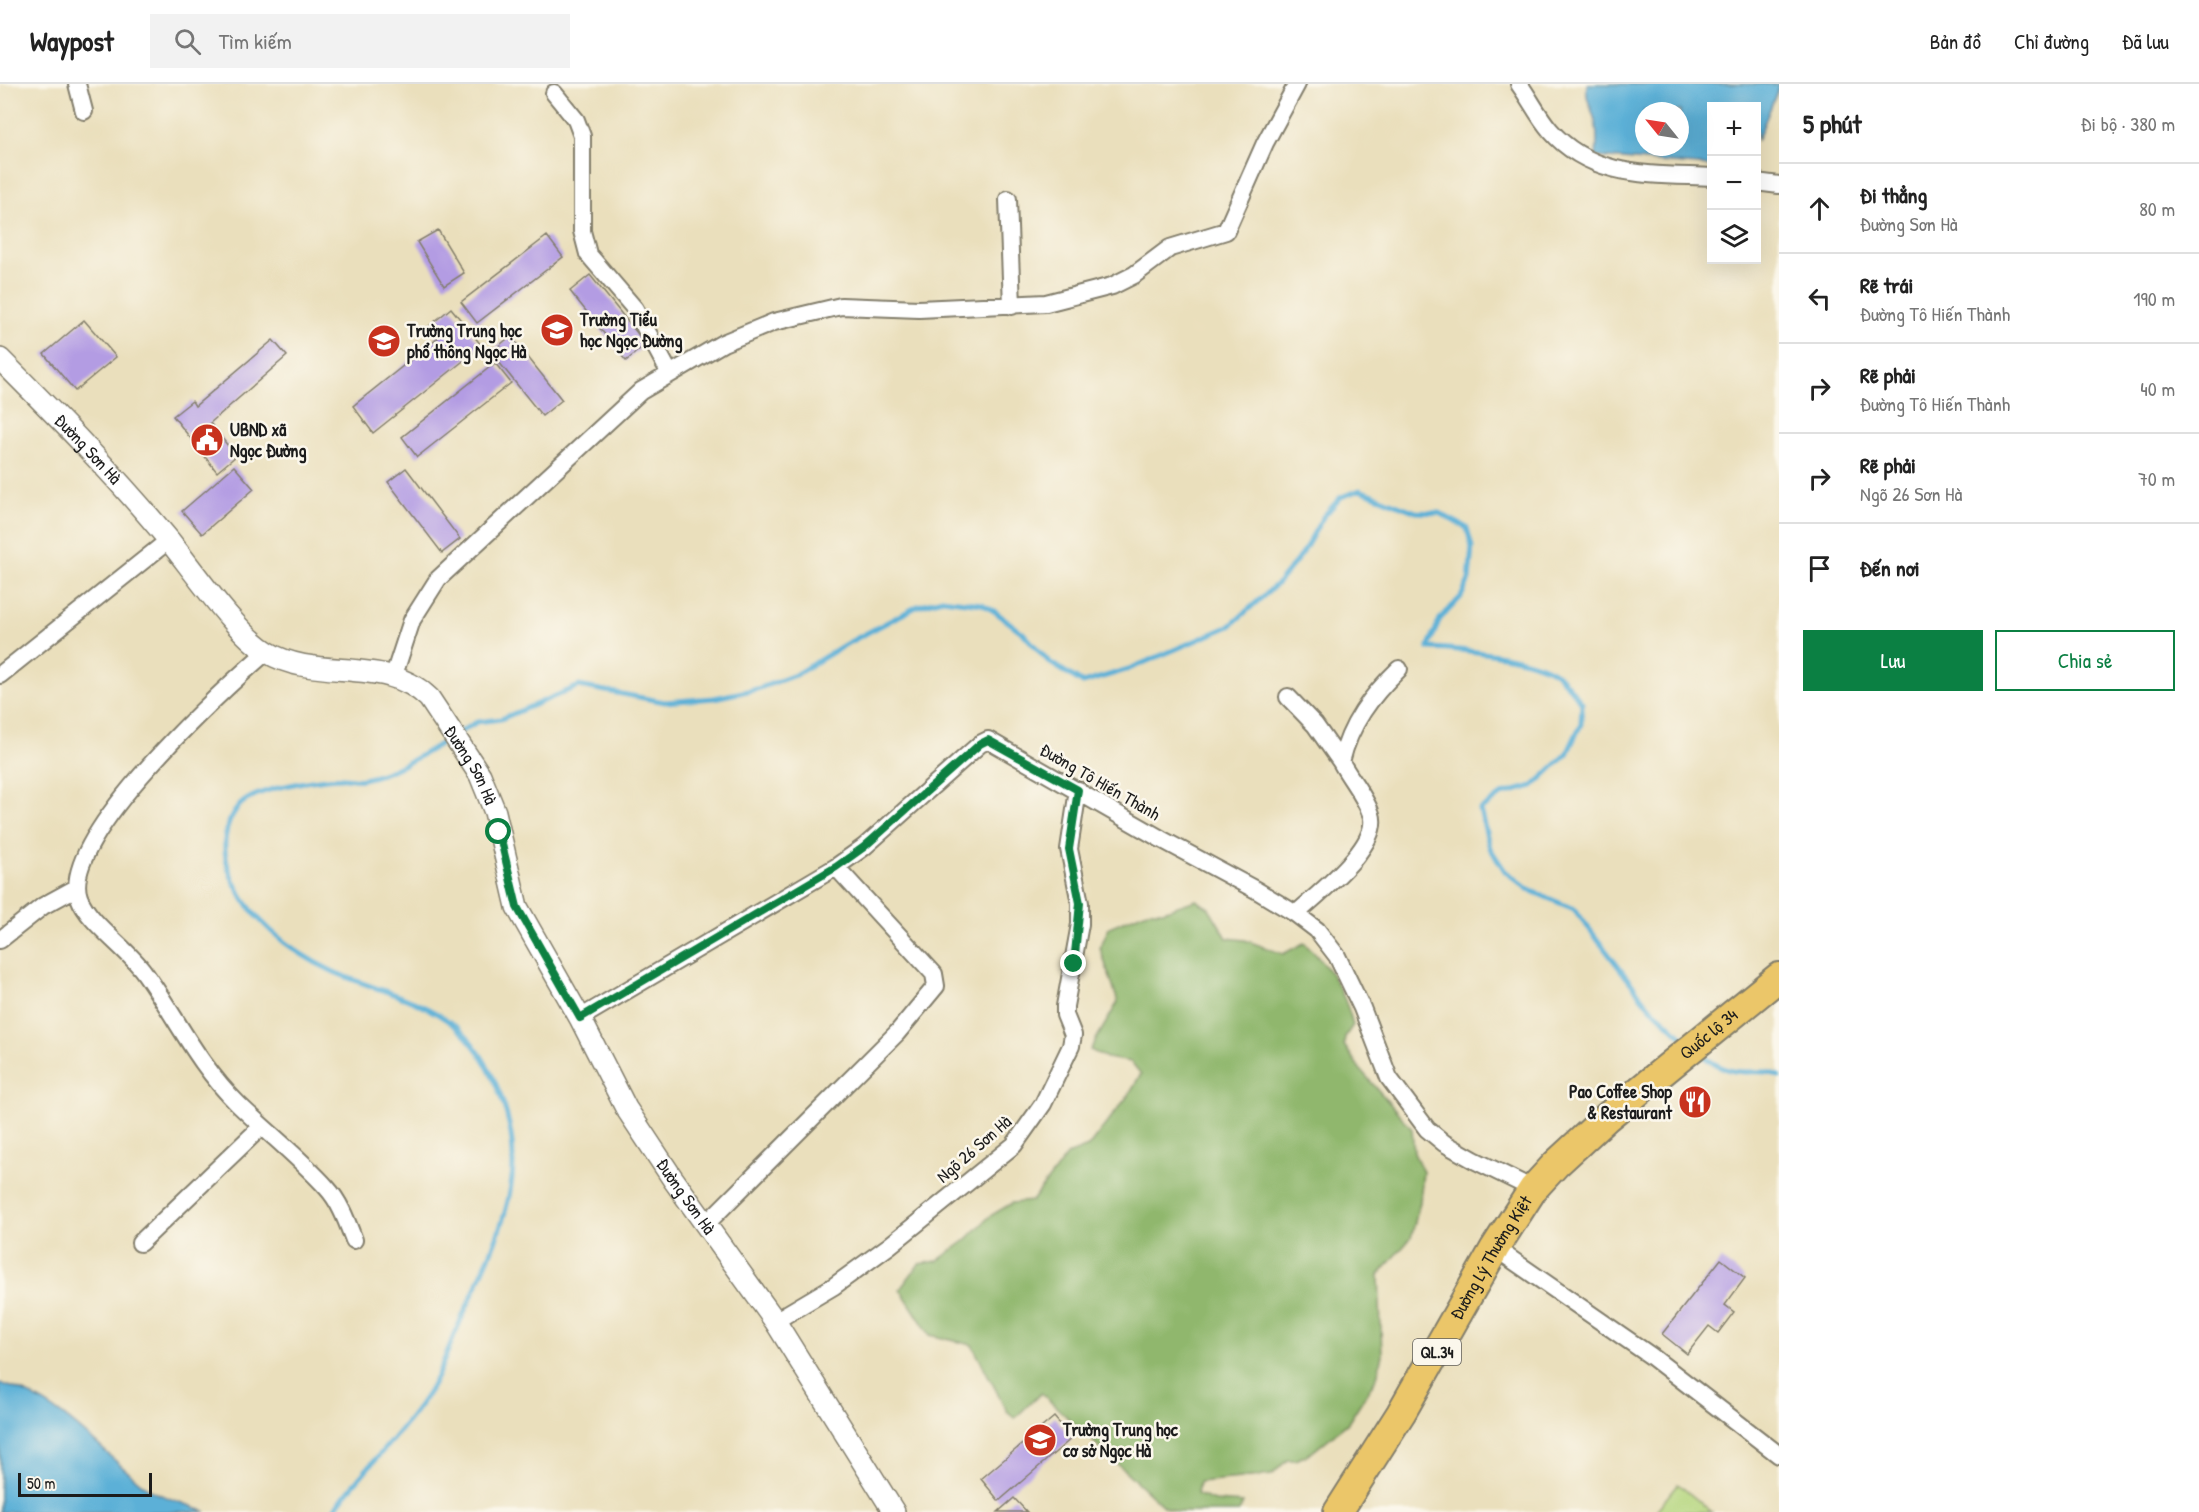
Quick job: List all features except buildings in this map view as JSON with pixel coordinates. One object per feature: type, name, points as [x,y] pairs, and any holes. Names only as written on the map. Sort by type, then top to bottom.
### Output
[{"type":"highway","name":"Quốc lộ 34","points":[[1533,1189],[1581,1140],[1779,977]]},
{"type":"highway","name":"Đường Lý Thường Kiệt","points":[[1338,1512],[1424,1374],[1495,1248],[1533,1189]]},
{"type":"street","points":[[77,84],[84,111]]},
{"type":"street","points":[[394,675],[412,620],[438,579],[641,391],[669,372],[723,343],[765,325],[832,308],[919,309],[1012,306],[1046,303],[1112,286],[1134,275],[1170,248],[1226,231],[1265,143],[1297,84]]},
{"type":"street","points":[[1519,84],[1556,136],[1570,150],[1595,164],[1625,172],[1707,177]]},
{"type":"street","points":[[554,93],[576,120],[582,136],[584,246],[588,254],[635,309],[669,372]]},
{"type":"street","points":[[1761,183],[1779,185]]},
{"type":"street","points":[[1008,199],[1012,306]]},
{"type":"street","name":"Đường Sơn Hà","points":[[0,359],[99,460],[237,623],[266,652],[304,666],[394,675],[419,688],[429,698],[472,759],[495,812],[517,907],[580,1018],[626,1108],[775,1321],[894,1512]]},
{"type":"street","points":[[0,675],[169,540]]},
{"type":"street","points":[[266,652],[198,713],[110,814],[84,856],[76,888],[85,908],[142,970],[206,1070],[261,1126],[328,1188],[354,1240]]},
{"type":"street","points":[[1341,762],[1350,731],[1376,693],[1399,669]]},
{"type":"street","points":[[1288,697],[1316,725],[1341,762],[1371,814],[1372,832],[1361,851],[1296,914]]},
{"type":"street","name":"Đường Tô Hiến Thành","points":[[580,1018],[836,867],[879,834],[980,744],[988,740],[1296,914],[1317,930],[1337,956],[1362,1008],[1389,1078],[1427,1129],[1464,1155],[1533,1189]]},
{"type":"street","name":"Ngõ 26 Sơn Hà","points":[[775,1321],[834,1286],[889,1246],[988,1167],[1014,1145],[1043,1104],[1071,1046],[1072,1035],[1065,1015],[1065,1005],[1080,924],[1080,903],[1069,849],[1078,790]]},
{"type":"street","points":[[706,1224],[882,1048],[936,986],[934,974],[836,867]]},
{"type":"street","points":[[0,940],[43,906],[76,888]]},
{"type":"street","points":[[140,1243],[261,1126]]},
{"type":"street","points":[[1495,1248],[1651,1356],[1779,1455]]},
{"type":"green space","points":[[1196,900],[1209,908],[1227,938],[1245,940],[1283,954],[1304,943],[1321,960],[1341,990],[1353,1025],[1345,1037],[1344,1045],[1360,1069],[1412,1129],[1414,1153],[1423,1172],[1420,1202],[1411,1238],[1379,1275],[1382,1355],[1377,1377],[1348,1423],[1311,1453],[1296,1460],[1287,1460],[1272,1475],[1199,1482],[1197,1494],[1214,1501],[1243,1503],[1239,1512],[1178,1512],[1164,1507],[1041,1393],[1015,1418],[1007,1411],[972,1345],[930,1335],[900,1289],[919,1264],[937,1261],[966,1240],[990,1216],[1012,1203],[1032,1201],[1067,1155],[1088,1147],[1127,1097],[1141,1074],[1131,1062],[1107,1058],[1090,1050],[1118,1002],[1100,948],[1109,927],[1147,911],[1163,911]]},
{"type":"green space","points":[[1678,1484],[1712,1512],[1655,1512]]},
{"type":"water","points":[[1587,84],[1779,84],[1761,131],[1761,102],[1707,102],[1707,166],[1596,157],[1596,127],[1587,97]]},
{"type":"water","points":[[0,1383],[22,1391],[61,1414],[152,1491],[206,1512],[0,1512]]},
{"type":"waterway","points":[[458,733],[477,722],[501,719],[579,686],[665,702],[714,698],[757,689],[795,675],[846,644],[918,606],[942,599],[982,604],[994,611],[1023,633],[1049,662],[1083,683],[1129,669],[1230,626],[1278,583],[1302,554],[1323,517],[1341,497],[1360,490],[1416,512],[1439,513],[1467,528],[1472,547],[1469,580],[1461,597],[1440,619],[1428,648],[1477,652],[1533,663],[1558,675],[1582,703],[1581,724],[1567,754],[1533,786],[1503,794],[1480,810],[1490,848],[1505,871],[1529,890],[1574,909],[1647,1004],[1687,1041]]},
{"type":"waterway","points":[[332,1512],[417,1409],[436,1379],[501,1225],[512,1180],[512,1142],[509,1124],[497,1087],[479,1053],[468,1039],[456,1027],[427,1008],[332,971],[285,943],[246,903],[229,870],[225,854],[225,837],[230,821],[239,806],[258,794],[302,783],[375,776],[408,762],[450,738]]},
{"type":"waterway","points":[[1700,1053],[1726,1069],[1739,1072],[1767,1072],[1779,1076]]},
{"type":"place","name":"Trường Tiểu học Ngọc Đường","points":[[557,330]]},
{"type":"place","name":"Trường Trung học phổ thông Ngọc Hà","points":[[384,341]]},
{"type":"place","name":"UBND xã Ngọc Đường","points":[[207,440]]},
{"type":"place","name":"Pao Coffee Shop & Restaurant","points":[[1695,1102]]},
{"type":"place","name":"Trường Trung học cơ sở Ngọc Hà","points":[[1040,1440]]},
{"type":"route","points":[[499,832],[517,907],[580,1018],[639,981],[759,914],[836,867],[864,847],[980,744],[988,740],[1078,790],[1069,849],[1080,903],[1080,924],[1074,964]]}]
